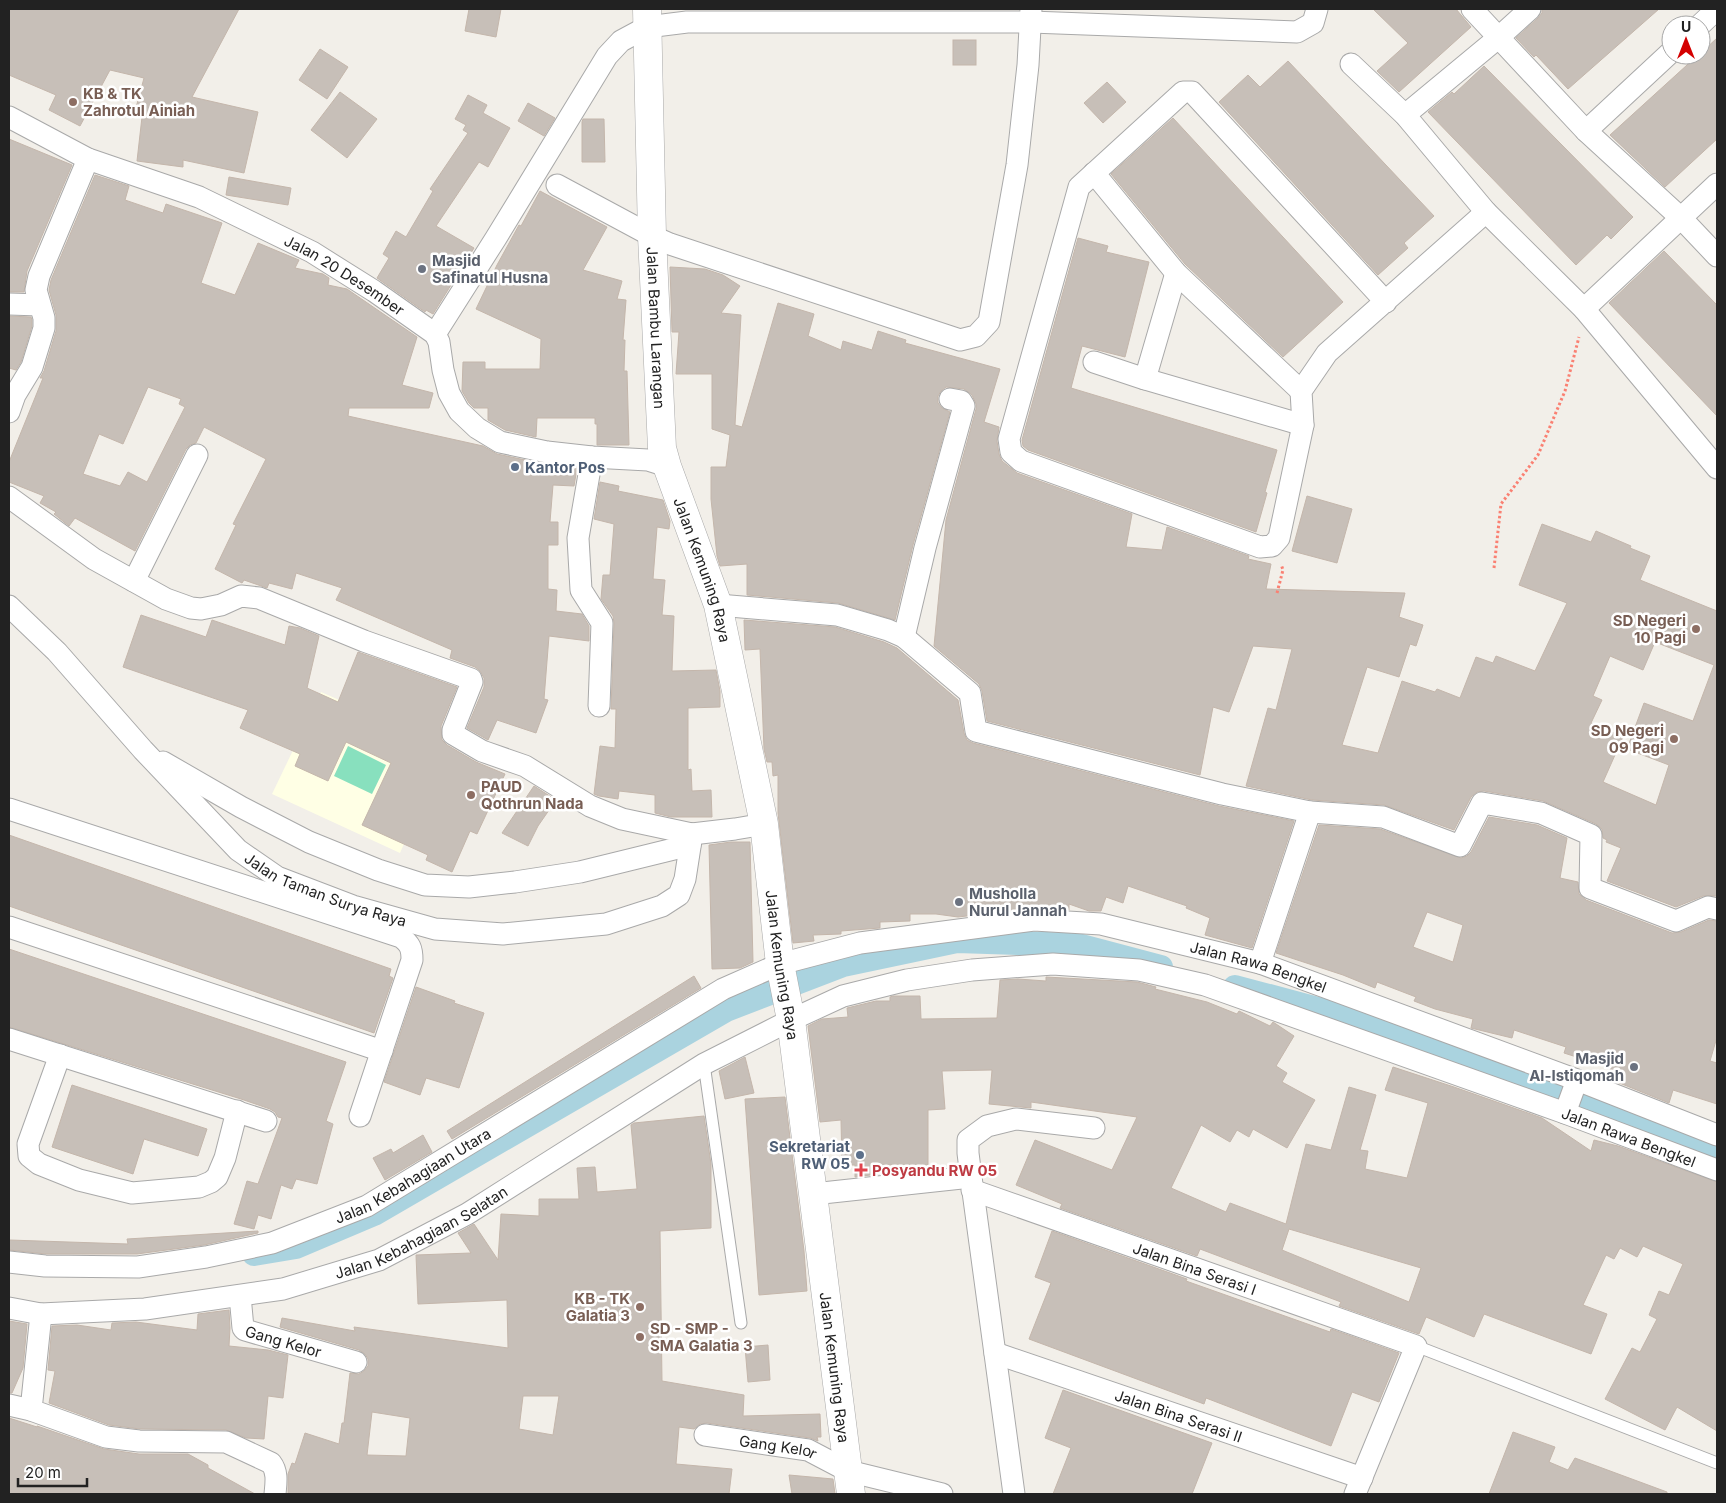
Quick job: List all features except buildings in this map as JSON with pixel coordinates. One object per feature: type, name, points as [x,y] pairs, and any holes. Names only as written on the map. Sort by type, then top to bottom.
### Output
[{"type":"street","points":[[663,450],[648,460],[547,452],[500,442],[477,428],[459,411],[449,393],[436,334],[607,56],[647,18],[687,22],[869,16],[1031,15],[1298,32],[1312,23],[1317,9]]},
{"type":"street","points":[[1472,9],[1586,131],[1682,219],[1717,256]]},
{"type":"street","points":[[1405,115],[1530,9]]},
{"type":"street","points":[[557,185],[670,244],[960,340],[976,336],[989,322],[1013,184],[1028,66],[1031,15]]},
{"type":"street","name":"Jalan Bambu Larangan","points":[[647,18],[652,236],[663,450]]},
{"type":"street","points":[[1586,131],[1661,61]]},
{"type":"street","points":[[1351,64],[1405,115],[1486,212],[1584,310],[1717,468]]},
{"type":"street","points":[[1386,302],[1192,92],[1183,92],[1079,187],[1010,439],[1011,452],[1021,461],[1030,465],[1260,547],[1272,546],[1279,538],[1303,425],[1301,391],[1327,353],[1386,302],[1486,212]]},
{"type":"street","name":"Jalan 20 Desember","points":[[9,117],[88,159],[199,198],[312,252],[374,291],[436,334]]},
{"type":"street","points":[[9,412],[15,395],[32,367],[44,328],[44,318],[36,290],[39,276],[88,159]]},
{"type":"street","points":[[1094,173],[1176,272],[1301,391]]},
{"type":"street","points":[[1584,310],[1717,184]]},
{"type":"street","points":[[1145,379],[1176,272]]},
{"type":"street","points":[[9,304],[40,305]]},
{"type":"street","points":[[1094,362],[1145,379],[1303,425]]},
{"type":"street","points":[[904,637],[929,530],[964,406],[961,402],[950,399]]},
{"type":"street","name":"Jalan Kemuning Raya","points":[[663,450],[718,605],[764,824],[781,968],[790,1013],[849,1483]]},
{"type":"street","points":[[134,581],[196,455]]},
{"type":"street","points":[[592,457],[578,538],[581,590],[602,623],[599,706]]},
{"type":"street","points":[[9,497],[94,559],[166,599],[191,608],[201,609],[221,605],[241,596],[259,598],[364,641],[471,679],[472,682],[453,734],[482,751],[525,766],[590,806],[622,819],[691,840]]},
{"type":"street","points":[[718,605],[837,614],[904,637],[970,693],[976,731],[1222,794],[1310,812],[1383,817],[1460,846],[1482,803],[1541,813],[1592,835],[1590,888],[1676,921],[1708,907],[1717,909]]},
{"type":"street","name":"Jalan Taman Surya Raya","points":[[12,611],[57,652],[143,750],[238,850],[277,877],[353,906],[435,929],[503,934],[606,924],[662,906],[679,895],[691,840]]},
{"type":"street","points":[[143,750],[241,807],[309,842],[378,870],[425,885],[469,887],[580,872],[691,840],[764,824]]},
{"type":"street","points":[[9,808],[402,936],[411,946],[412,960],[360,1116]]},
{"type":"street","points":[[1260,962],[1310,812]]},
{"type":"street","name":"Jalan Rawa Bengkel","points":[[781,968],[860,943],[1034,920],[1101,924],[1260,962],[1571,1096],[1717,1170]]},
{"type":"street","points":[[9,927],[382,1051]]},
{"type":"street","name":"Jalan Rawa Bengkel","points":[[790,1013],[843,996],[907,980],[972,970],[1053,964],[1138,970],[1205,985],[1571,1096],[1717,1135]]},
{"type":"street","name":"Jalan Kebahagiaan Utara","points":[[9,1262],[45,1266],[138,1267],[206,1257],[272,1244],[367,1206],[723,989],[781,968]]},
{"type":"street","name":"Jalan Kebahagiaan Selatan","points":[[9,1308],[41,1314],[145,1309],[283,1290],[379,1260],[467,1214],[704,1064],[790,1013]]},
{"type":"street","points":[[9,1039],[266,1121]]},
{"type":"street","points":[[60,1055],[28,1144],[29,1156],[39,1164],[79,1180],[132,1193],[190,1188],[211,1182],[217,1177],[225,1158],[237,1112]]},
{"type":"street","points":[[1014,1494],[968,1153],[968,1140],[987,1126],[1016,1119],[1094,1128]]},
{"type":"street","points":[[813,1194],[972,1183]]},
{"type":"street","name":"Jalan Bina Serasi I","points":[[972,1183],[1416,1346]]},
{"type":"street","name":"Gang Kelor","points":[[240,1296],[243,1328],[245,1330],[356,1362]]},
{"type":"street","points":[[30,1410],[41,1314]]},
{"type":"street","points":[[1358,1486],[1416,1346]]},
{"type":"street","name":"Jalan Bina Serasi II","points":[[995,1353],[1358,1486]]},
{"type":"street","points":[[9,1404],[106,1437],[139,1441],[226,1442],[270,1463],[275,1468],[275,1494]]},
{"type":"street","name":"Gang Kelor","points":[[705,1435],[808,1450],[849,1483],[942,1494]]},
{"type":"lane","points":[[704,1064],[741,1323]]},
{"type":"lane","points":[[1416,1346],[1717,1463]]},
{"type":"path","points":[[1494,568],[1501,504],[1538,455],[1565,391],[1576,352],[1584,310]]},
{"type":"path","points":[[1272,546],[1280,557],[1283,570],[1278,593]]},
{"type":"shaded area","points":[[321,692],[447,747],[400,853],[272,794]]},
{"type":"green space","points":[[348,746],[386,765],[372,794],[334,776]]},
{"type":"waterway","points":[[254,1254],[296,1247],[374,1214],[726,1010],[843,965],[957,941],[1078,945],[1161,967]]},
{"type":"waterway","points":[[1235,987],[1333,1013],[1717,1154]]},
{"type":"place","name":"KB & TK Zahrotul Ainiah","points":[[73,102]]},
{"type":"place","name":"Masjid Safinatul Husna","points":[[422,269]]},
{"type":"place","name":"Kantor Pos","points":[[515,467]]},
{"type":"place","name":"SD Negeri 10 Pagi","points":[[1696,629]]},
{"type":"place","name":"SD Negeri 09 Pagi","points":[[1674,739]]},
{"type":"place","name":"PAUD Qothrun Nada","points":[[471,795]]},
{"type":"place","name":"Musholla Nurul Jannah","points":[[959,902]]},
{"type":"place","name":"Masjid Al-Istiqomah","points":[[1634,1067]]},
{"type":"place","name":"Sekretariat RW 05","points":[[860,1155]]},
{"type":"place","name":"Posyandu RW 05","points":[[861,1170]]},
{"type":"place","name":"KB - TK Galatia 3","points":[[640,1307]]},
{"type":"place","name":"SD - SMP - SMA Galatia 3","points":[[640,1337]]}]
